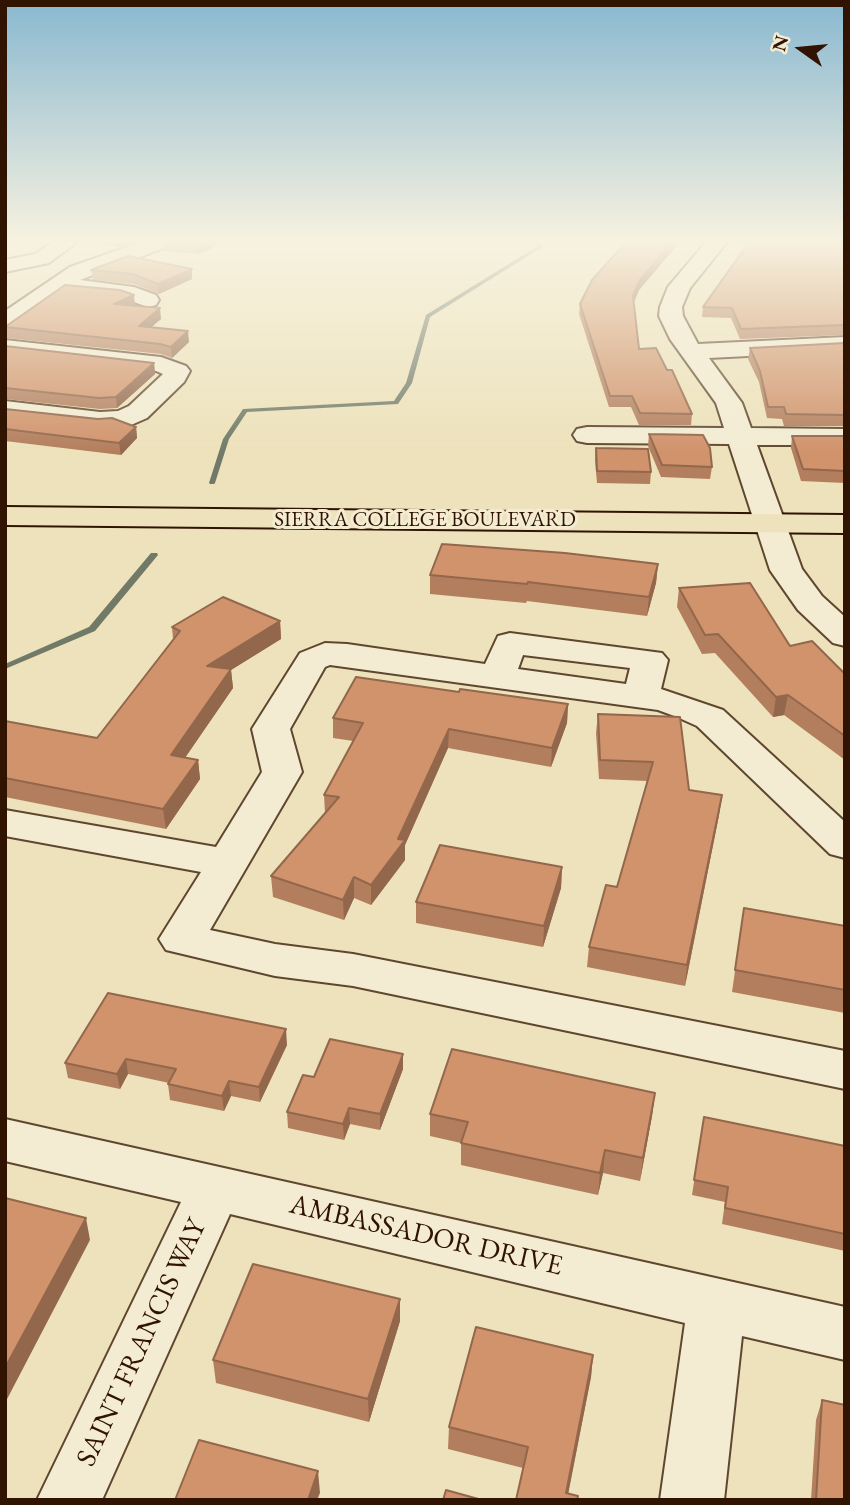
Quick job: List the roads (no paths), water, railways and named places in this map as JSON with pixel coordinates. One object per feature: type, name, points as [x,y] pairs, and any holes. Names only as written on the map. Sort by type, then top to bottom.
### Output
[{"type":"main road","name":"SIERRA COLLEGE BOULEVARD","points":[[5,516],[845,524]]},
{"type":"street","points":[[672,312],[674,325],[729,403],[786,570],[795,585],[838,623]]},
{"type":"street","points":[[692,352],[845,344]]},
{"type":"street","points":[[5,347],[161,364],[172,366],[177,371],[175,377],[138,412],[122,419],[100,420],[5,409]]},
{"type":"street","points":[[587,433],[845,437]]},
{"type":"street","points":[[845,845],[710,718],[664,700],[325,654],[312,660],[283,705],[271,729],[282,772],[182,939],[275,960],[366,973],[845,1070]]},
{"type":"street","points":[[5,823],[228,863]]},
{"type":"street","name":"AMBASSADOR DRIVE","points":[[7,1139],[845,1334]]},
{"type":"street","name":"SAINT FRANCIS WAY","points":[[69,1500],[215,1187]]},
{"type":"street","points":[[692,1500],[717,1304]]},
{"type":"waterway","points":[[212,483],[226,439],[245,410],[396,403],[409,383],[428,316],[434,312]]},
{"type":"waterway","points":[[5,667],[92,629],[154,555]]}]
